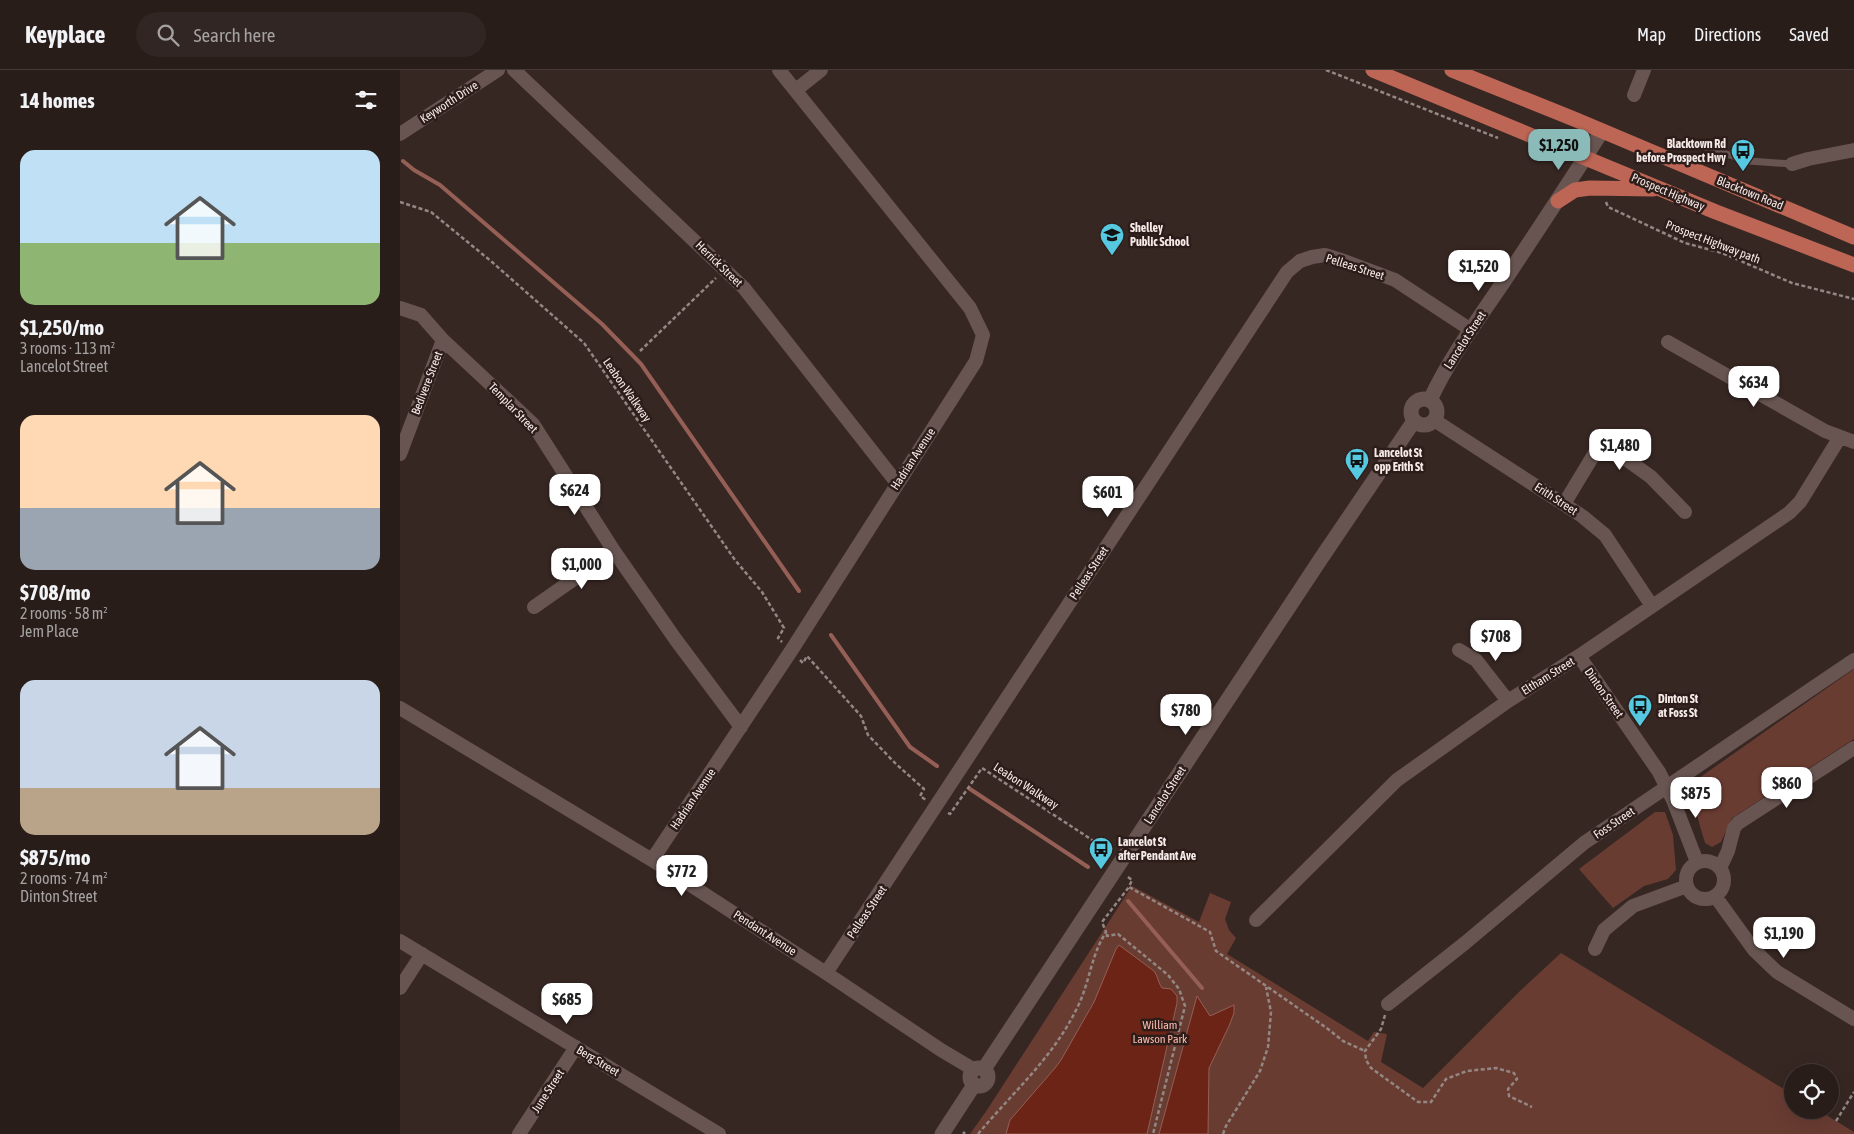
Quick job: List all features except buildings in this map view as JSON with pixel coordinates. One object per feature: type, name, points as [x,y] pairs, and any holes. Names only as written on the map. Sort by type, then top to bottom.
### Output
[{"type":"main road","name":"Prospect Highway","points":[[1373,70],[1716,212],[1854,265]]},
{"type":"main road","name":"Blacktown Road","points":[[1452,70],[1854,237]]},
{"type":"main road","points":[[1558,201],[1575,190],[1590,188],[1662,189]]},
{"type":"main road","points":[[1831,227],[1854,226]]},
{"type":"street","name":"Keyworth Drive","points":[[400,134],[498,70]]},
{"type":"street","name":"Herrick Street","points":[[514,70],[744,288],[897,483]]},
{"type":"street","name":"Hadrian Avenue","points":[[652,860],[791,651],[976,361],[983,335],[970,308],[779,70]]},
{"type":"street","points":[[796,90],[821,70]]},
{"type":"street","points":[[1634,96],[1644,70]]},
{"type":"street","name":"Lancelot Street","points":[[1430,400],[1438,383],[1471,330],[1558,201],[1602,131]]},
{"type":"street","points":[[1792,164],[1854,150]]},
{"type":"street","name":"Pelleas Street","points":[[826,973],[1233,353],[1287,272],[1293,266],[1306,259],[1325,255],[1344,261],[1394,280],[1471,330]]},
{"type":"street","name":"Templar Street","points":[[400,308],[420,315],[443,340],[533,424],[614,551],[676,640],[741,727]]},
{"type":"street","name":"Bedivere Street","points":[[400,454],[443,340]]},
{"type":"street","points":[[1668,342],[1825,431],[1854,442]]},
{"type":"street","points":[[1424,398],[1430,400],[1436,407],[1437,412],[1434,420],[1427,425],[1418,424],[1414,421],[1410,412],[1414,402],[1424,398]]},
{"type":"street","name":"Erith Street","points":[[1434,420],[1590,521],[1605,536],[1652,606]]},
{"type":"street","name":"Lancelot Street","points":[[942,1134],[974,1085],[980,1086],[987,1080],[988,1074],[978,1069],[1414,421]]},
{"type":"street","name":"Eltham Street","points":[[1256,920],[1397,780],[1508,701],[1579,656],[1795,508],[1840,437]]},
{"type":"street","points":[[1564,504],[1599,447],[1608,446],[1651,477],[1685,512]]},
{"type":"street","points":[[534,607],[614,551]]},
{"type":"street","points":[[1459,650],[1476,660],[1508,701]]},
{"type":"street","name":"Dinton Street","points":[[1579,656],[1658,772],[1667,788],[1697,862]]},
{"type":"street","name":"Foss Street","points":[[1388,1004],[1465,943],[1584,843],[1854,660]]},
{"type":"street","name":"Pendant Avenue","points":[[400,708],[652,860],[941,1050],[978,1069]]},
{"type":"street","points":[[1720,868],[1728,851],[1734,828],[1738,823],[1854,748]]},
{"type":"street","points":[[1710,861],[1720,868],[1724,880],[1723,886],[1715,896],[1698,898],[1693,895],[1687,886],[1686,874],[1688,869],[1697,862],[1710,861]]},
{"type":"street","points":[[1595,949],[1604,930],[1633,906],[1687,886]]},
{"type":"street","points":[[1715,896],[1754,950],[1777,972],[1854,1019]]},
{"type":"street","name":"Berg Street","points":[[400,941],[719,1134]]},
{"type":"street","points":[[400,988],[422,954]]},
{"type":"street","name":"June Street","points":[[519,1134],[576,1047]]},
{"type":"lane","points":[[1707,148],[1750,161],[1792,164]]},
{"type":"path","points":[[1326,70],[1498,138]]},
{"type":"path","name":"Prospect Highway path","points":[[1603,196],[1608,207],[1685,243],[1722,253],[1792,283],[1854,299]]},
{"type":"path","name":"Leabon Walkway","points":[[400,202],[431,212],[492,262],[584,343],[735,560],[762,592],[784,628],[778,638]]},
{"type":"path","points":[[640,351],[725,270]]},
{"type":"path","points":[[802,663],[807,656],[860,716],[868,735],[924,790],[920,796]]},
{"type":"path","name":"Leabon Walkway","points":[[950,814],[982,768],[1109,851],[1103,859]]},
{"type":"path","points":[[1132,880],[1129,887],[1102,922],[1107,936],[1118,934],[1168,975],[1179,989],[1185,1006],[1152,1134]]},
{"type":"path","points":[[1129,887],[1210,932],[1216,951],[1343,1041],[1365,1051]]},
{"type":"path","points":[[978,1134],[1039,1067],[1057,1044],[1080,1003],[1097,947],[1106,932]]},
{"type":"path","points":[[1223,1134],[1260,1071],[1268,1047],[1271,1012],[1266,987]]},
{"type":"path","points":[[1388,1004],[1381,1029],[1365,1051],[1366,1060],[1371,1068],[1418,1102],[1431,1102],[1446,1079],[1467,1071],[1496,1068],[1514,1073],[1517,1079],[1508,1089],[1509,1096],[1532,1107]]},
{"type":"path","points":[[1836,1121],[1854,1092]]},
{"type":"green space","points":[[1854,669],[1854,739],[1732,818],[1721,842],[1712,847],[1705,843],[1689,788],[1699,778]]},
{"type":"green space","points":[[1655,812],[1665,812],[1673,835],[1676,870],[1668,879],[1644,886],[1613,908],[1579,869]]},
{"type":"green space","name":"William Lawson Park","points":[[1132,886],[1199,922],[1210,893],[1231,902],[1225,919],[1229,930],[1236,938],[1227,954],[1368,1041],[1374,1032],[1387,1034],[1381,1062],[1423,1088],[1520,991],[1561,953],[1784,1089],[1784,1119],[1833,1119],[1854,1132],[1854,1134],[970,1134]]},
{"type":"shaded area","points":[[1119,945],[1154,971],[1162,988],[1171,989],[1177,996],[1147,1134],[1006,1134],[1010,1120],[1061,1060],[1094,1002]]},
{"type":"shaded area","points":[[1197,996],[1210,1016],[1234,1005],[1234,1013],[1229,1026],[1209,1068],[1208,1134],[1159,1134]]},
{"type":"waterway","points":[[403,161],[414,170],[440,185],[602,324],[641,364],[799,591]]},
{"type":"waterway","points":[[831,635],[910,747],[937,766]]},
{"type":"waterway","points":[[970,789],[1088,867]]},
{"type":"waterway","points":[[1128,901],[1202,988]]},
{"type":"place","name":"Blacktown Rd before Prospect Hwy","points":[[1743,172]]},
{"type":"place","name":"Shelley Public School","points":[[1112,256]]},
{"type":"place","name":"Lancelot St opp Erith St","points":[[1357,481]]},
{"type":"place","name":"Dinton St at Foss St","points":[[1640,727]]},
{"type":"place","name":"Lancelot St after Pendant Ave","points":[[1101,870]]}]
